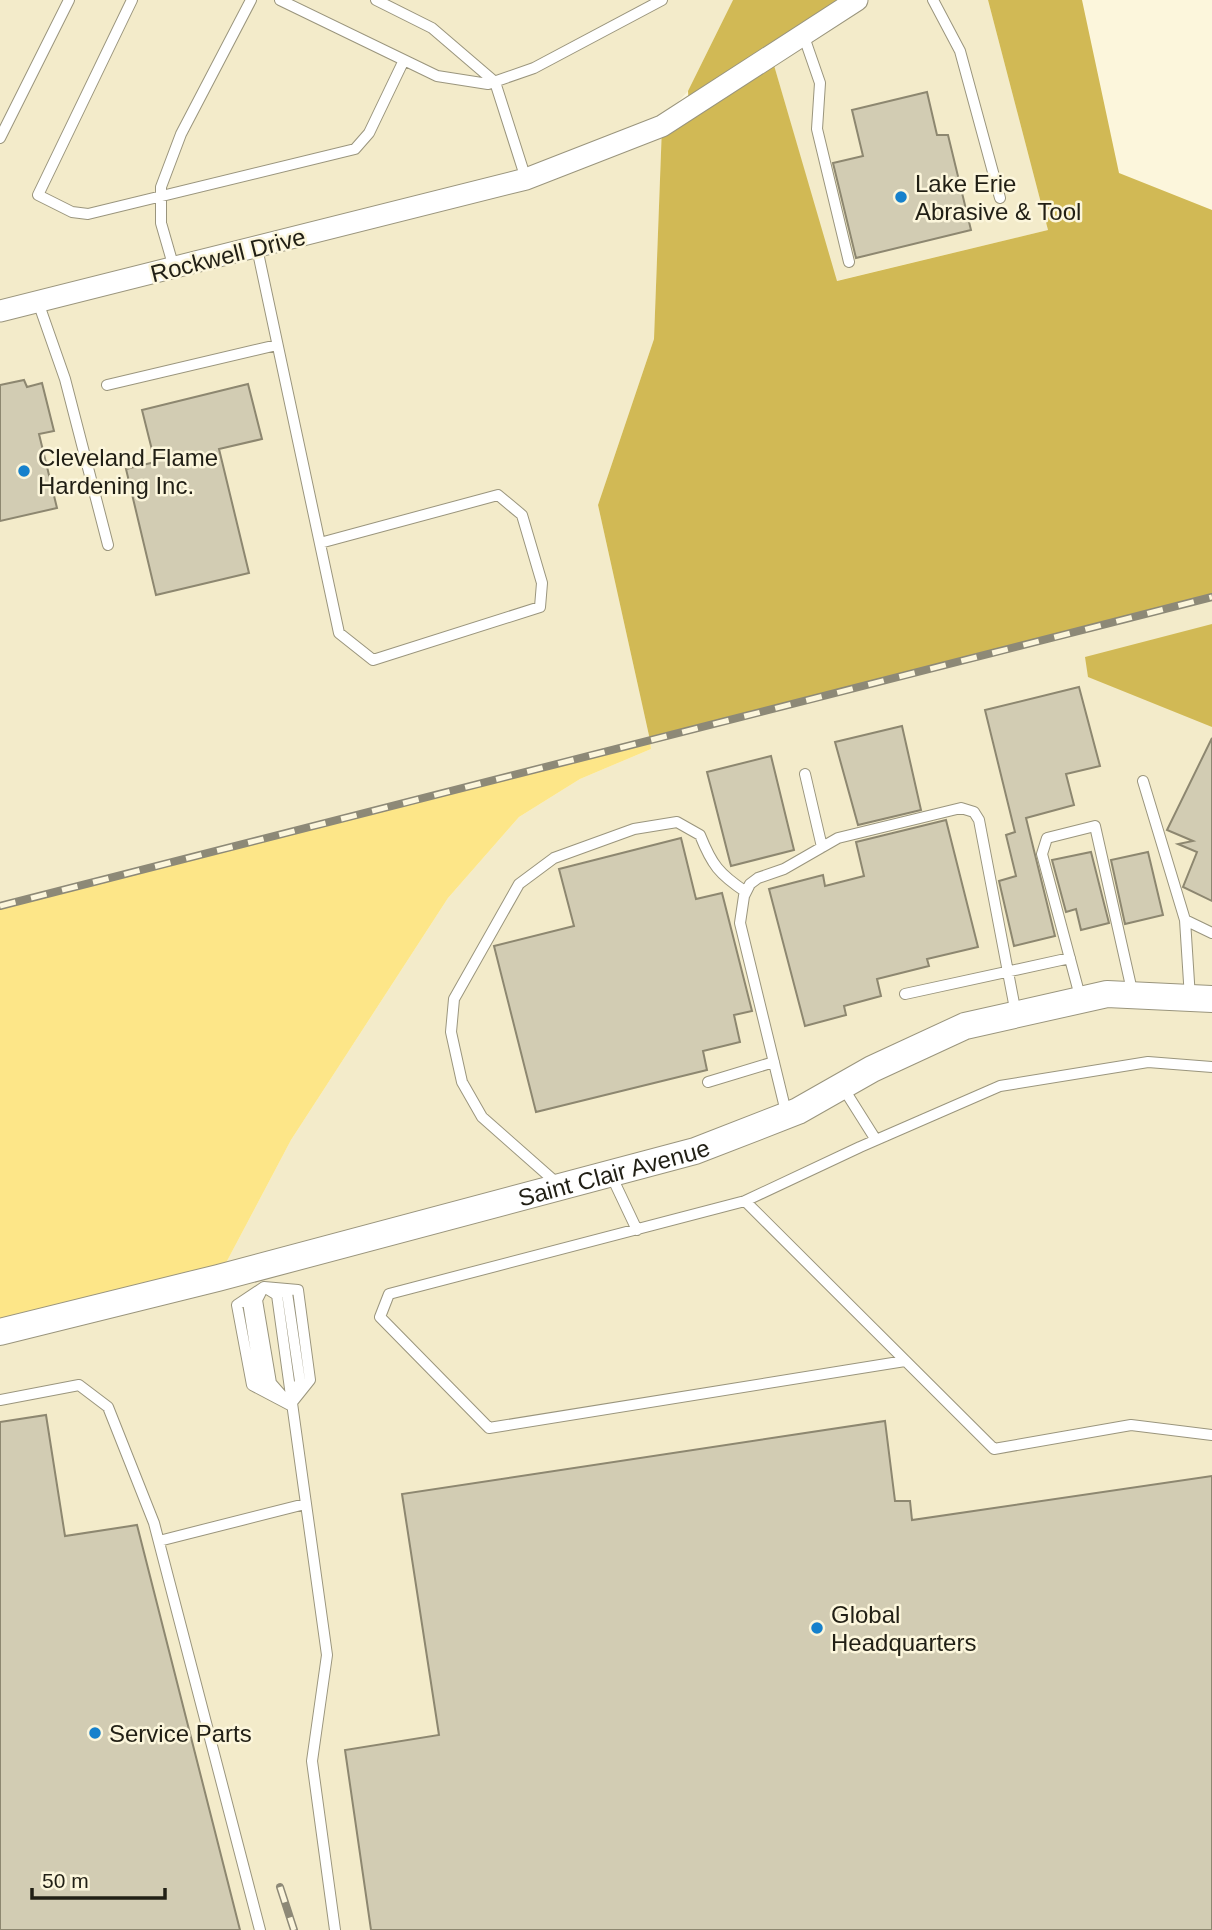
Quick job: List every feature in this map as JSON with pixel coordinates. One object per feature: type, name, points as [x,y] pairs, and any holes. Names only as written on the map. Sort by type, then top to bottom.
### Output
[{"type":"street","name":"Rockwell Drive","points":[[0,312],[526,179],[662,125],[857,0]]},
{"type":"street","name":"Saint Clair Avenue","points":[[0,1332],[261,1277],[561,1186],[695,1151],[787,1116],[965,1026],[1107,994],[1201,998]]},
{"type":"lane","points":[[0,138],[69,0]]},
{"type":"lane","points":[[132,0],[38,195],[72,212],[88,214],[355,149],[369,133],[404,60]]},
{"type":"lane","points":[[174,268],[161,223],[161,196],[167,165],[251,0]]},
{"type":"lane","points":[[280,0],[437,76],[488,84],[534,68],[662,0]]},
{"type":"lane","points":[[376,0],[432,28],[495,82],[526,179]]},
{"type":"lane","points":[[933,0],[960,51],[1000,198]]},
{"type":"lane","points":[[803,34],[820,83],[817,129],[849,262]]},
{"type":"lane","points":[[257,248],[339,633],[373,660],[540,607],[542,583],[522,515],[498,495],[320,543]]},
{"type":"lane","points":[[38,302],[65,379],[108,545]]},
{"type":"lane","points":[[107,385],[278,345]]},
{"type":"lane","points":[[805,774],[822,846]]},
{"type":"lane","points":[[1143,780],[1185,920],[1201,998]]},
{"type":"lane","points":[[787,1116],[740,923],[746,892],[758,878],[784,869],[838,838],[961,808],[974,812],[979,820],[1016,1014]]},
{"type":"lane","points":[[561,1186],[482,1117],[462,1082],[451,1032],[454,999],[512,895],[519,884],[554,858],[634,829],[677,822],[700,835],[710,860],[722,877],[746,892]]},
{"type":"lane","points":[[1081,1000],[1042,854],[1043,842],[1047,838],[1095,826],[1133,995]]},
{"type":"lane","points":[[1185,920],[1212,933]]},
{"type":"lane","points":[[905,994],[1070,958]]},
{"type":"lane","points":[[708,1082],[774,1062]]},
{"type":"lane","points":[[905,1361],[489,1428],[380,1317],[389,1294],[745,1201],[1000,1086],[1148,1062],[1212,1067]]},
{"type":"lane","points":[[842,1086],[876,1140]]},
{"type":"lane","points":[[610,1173],[637,1230]]},
{"type":"lane","points":[[745,1201],[994,1449],[1130,1425],[1212,1435]]},
{"type":"lane","points":[[261,1277],[298,1290],[310,1380],[290,1405]]},
{"type":"lane","points":[[261,1277],[257,1300],[271,1383],[290,1405]]},
{"type":"lane","points":[[261,1277],[237,1305],[252,1385],[290,1405]]},
{"type":"lane","points":[[261,1277],[277,1295],[290,1382],[290,1405],[327,1655],[313,1761],[335,1930]]},
{"type":"lane","points":[[0,1400],[79,1385],[107,1407],[159,1541],[260,1930]]},
{"type":"lane","points":[[159,1541],[305,1504]]},
{"type":"shaded area","points":[[0,0],[733,0],[688,91],[661,121],[455,193],[0,306]]},
{"type":"shaded area","points":[[733,0],[857,0],[771,55],[837,281],[1048,230],[988,0],[1082,0],[1119,173],[1212,210],[1212,597],[650,740],[598,505],[654,339],[662,126],[689,108],[688,91]]},
{"type":"shaded area","points":[[857,0],[988,0],[1048,230],[836,281],[771,55]]},
{"type":"shaded area","points":[[662,126],[654,339],[598,505],[650,740],[0,906],[0,311],[455,198]]},
{"type":"shaded area","points":[[1212,597],[1212,1930],[0,1930],[0,1332],[218,1278],[291,1140],[448,898],[519,817],[580,779],[651,749],[650,740]]},
{"type":"shaded area","points":[[1212,624],[1212,727],[1088,677],[1085,657]]},
{"type":"shaded area","points":[[650,740],[651,749],[580,779],[519,817],[448,898],[291,1140],[218,1278],[0,1332],[0,906]]},
{"type":"building","name":"Lake Erie Abrasive & Tool","points":[[927,92],[937,135],[948,135],[971,230],[856,258],[833,163],[863,156],[852,110]]},
{"type":"building","name":"Cleveland Flame Hardening Inc.","points":[[24,380],[27,387],[42,383],[54,431],[39,434],[57,508],[0,521],[0,385]]},
{"type":"building","points":[[248,384],[262,439],[219,449],[249,573],[156,595],[126,469],[155,462],[142,410]]},
{"type":"building","points":[[1079,687],[1100,766],[1066,774],[1074,805],[1026,818],[1055,936],[1014,946],[999,881],[1016,876],[1006,835],[1015,832],[985,710]]},
{"type":"building","points":[[902,726],[921,810],[858,825],[835,742]]},
{"type":"building","points":[[1212,738],[1212,901],[1183,887],[1197,852],[1178,844],[1193,841],[1167,830]]},
{"type":"building","points":[[771,756],[794,850],[731,866],[707,772]]},
{"type":"building","points":[[946,820],[978,947],[927,959],[929,966],[877,979],[881,996],[844,1006],[846,1015],[805,1026],[769,889],[823,875],[825,886],[864,876],[856,842]]},
{"type":"building","points":[[681,838],[696,899],[722,893],[752,1011],[734,1015],[740,1042],[703,1051],[707,1070],[536,1112],[494,946],[574,926],[559,869]]},
{"type":"building","points":[[1091,852],[1109,923],[1081,930],[1076,909],[1066,912],[1052,860]]},
{"type":"building","points":[[1148,852],[1163,915],[1125,924],[1111,860]]},
{"type":"building","name":"Service Parts","points":[[46,1415],[65,1536],[137,1525],[240,1930],[0,1930],[0,1422]]},
{"type":"building","name":"Global Headquarters","points":[[885,1421],[895,1501],[910,1501],[912,1520],[1212,1476],[1212,1930],[371,1930],[345,1750],[439,1735],[402,1494]]},
{"type":"railway","points":[[0,906],[1212,597]]},
{"type":"railway","points":[[280,1887],[294,1930]]},
{"type":"place","name":"Lake Erie Abrasive & Tool","points":[[901,197]]},
{"type":"place","name":"Cleveland Flame Hardening Inc.","points":[[24,471]]},
{"type":"place","name":"Global Headquarters","points":[[817,1628]]},
{"type":"place","name":"Service Parts","points":[[95,1733]]}]
